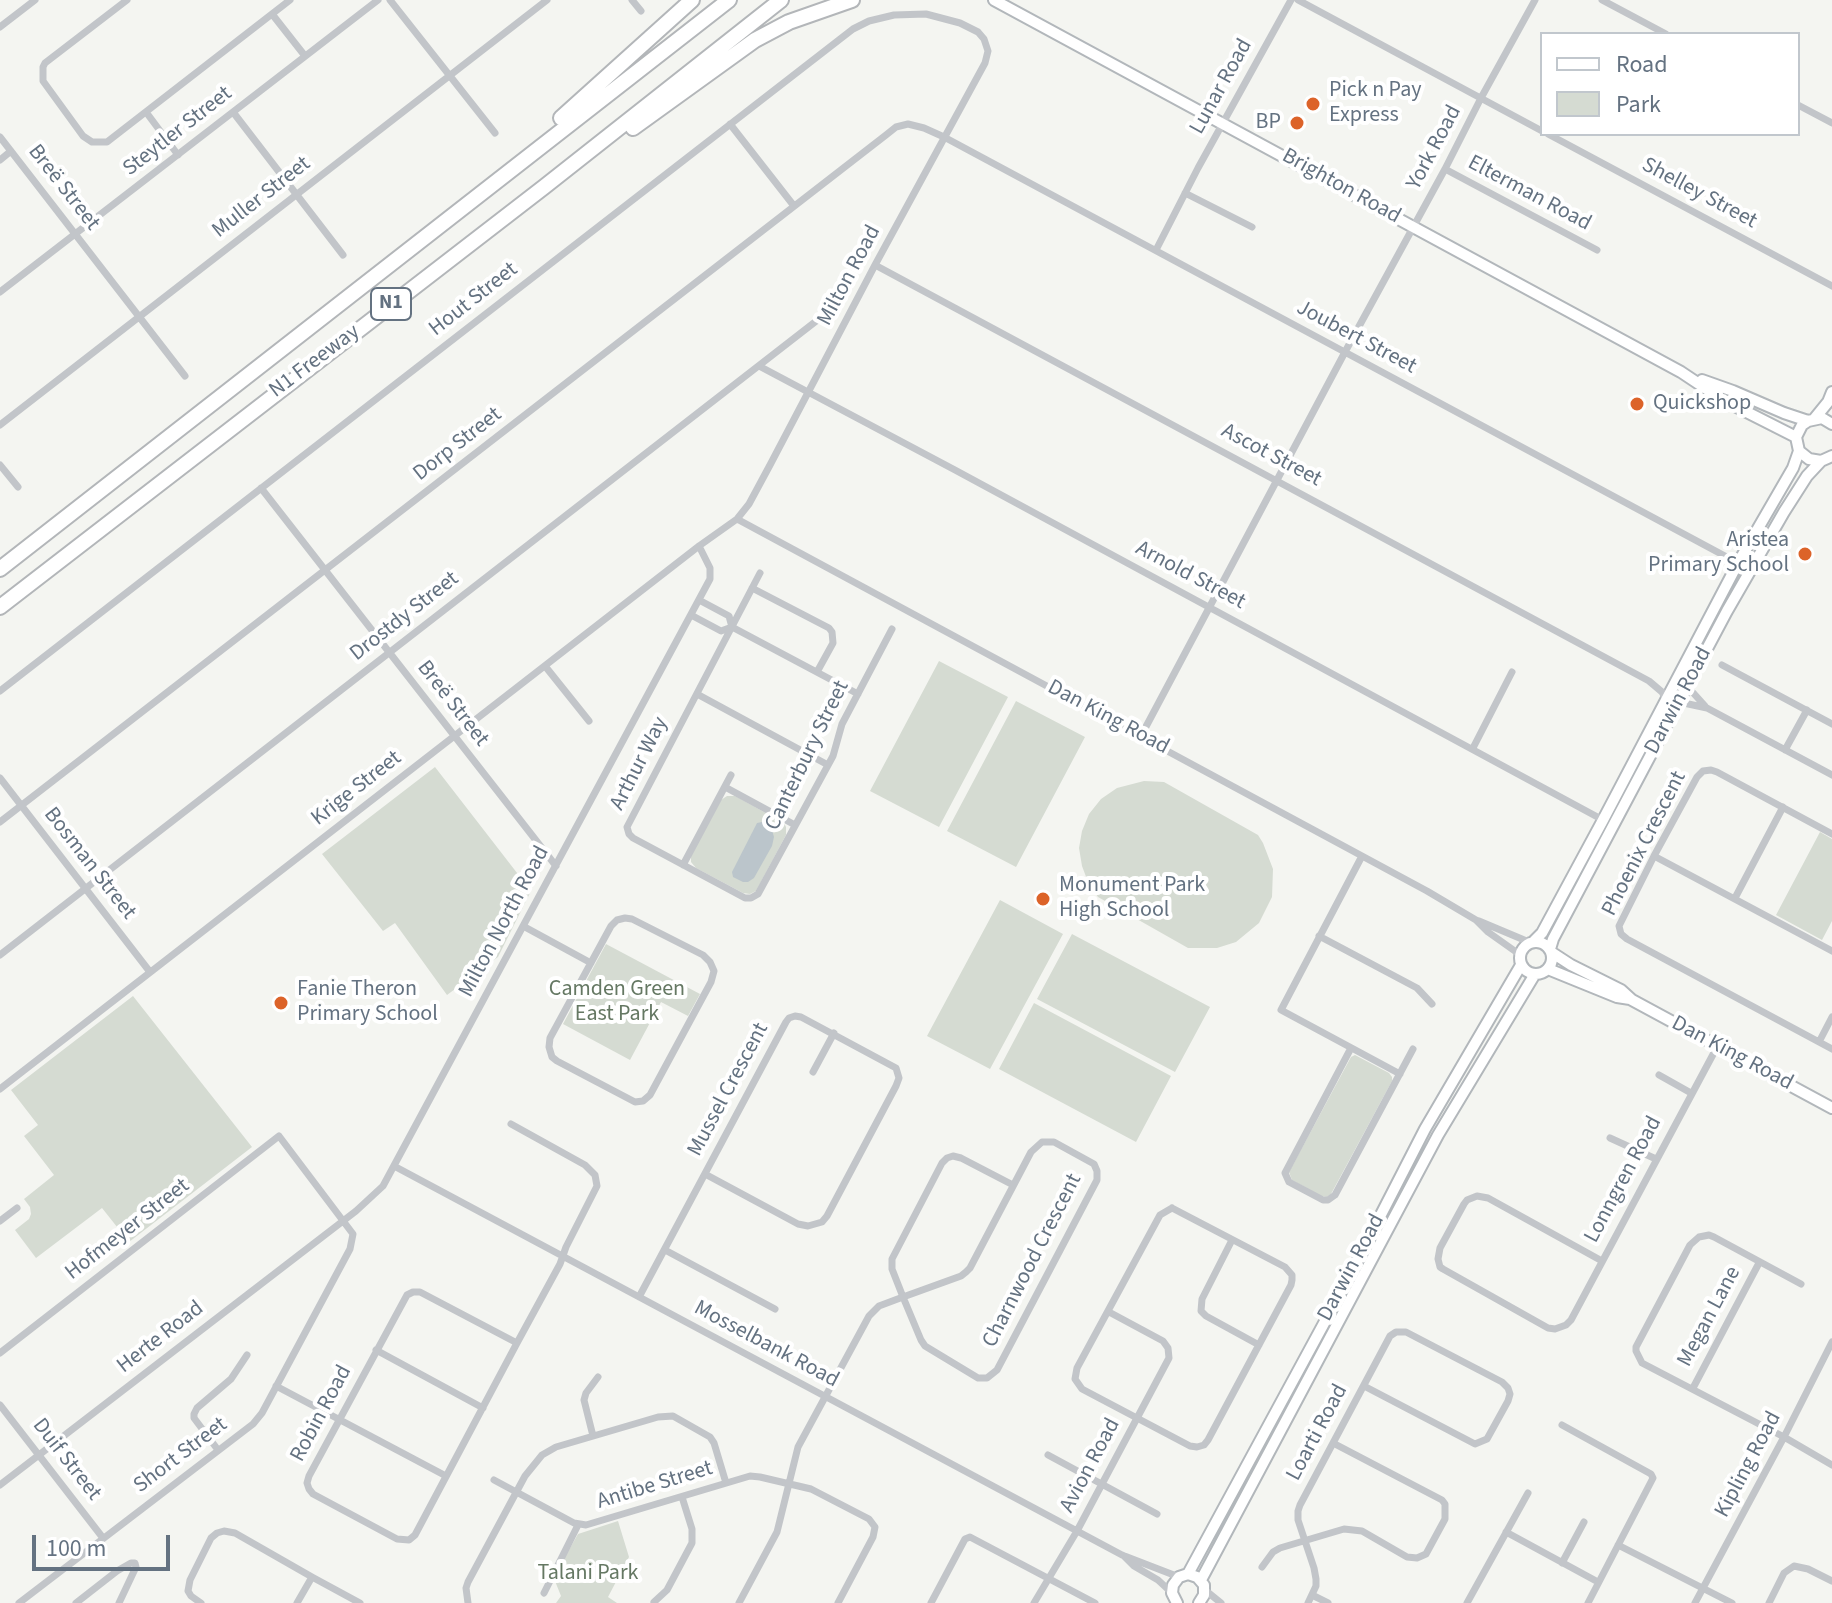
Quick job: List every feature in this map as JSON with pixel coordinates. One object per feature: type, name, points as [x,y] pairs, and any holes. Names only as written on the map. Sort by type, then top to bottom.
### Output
[{"type":"highway","points":[[504,175],[528,148],[692,0]]},
{"type":"highway","name":"N1 Freeway","points":[[0,569],[729,0]]},
{"type":"highway","name":"N1 Freeway","points":[[0,607],[781,0]]},
{"type":"highway","points":[[544,187],[564,177],[755,40],[789,22],[852,0]]},
{"type":"street","points":[[0,27],[35,0]]},
{"type":"street","points":[[127,0],[43,67],[43,81],[83,136],[92,142],[107,142],[290,0]]},
{"type":"street","name":"Steytler Street","points":[[0,292],[378,0]]},
{"type":"street","points":[[390,0],[495,133]]},
{"type":"street","name":"Muller Street","points":[[0,425],[547,0]]},
{"type":"street","points":[[632,0],[641,11]]},
{"type":"street","name":"Brighton Road","points":[[994,0],[1687,375],[1723,400],[1796,437]]},
{"type":"street","name":"Lunar Road","points":[[1156,250],[1291,0]]},
{"type":"street","points":[[1298,0],[1540,130]]},
{"type":"street","name":"York Road","points":[[1141,736],[1535,0]]},
{"type":"street","points":[[1602,0],[1662,32]]},
{"type":"street","points":[[272,14],[305,56]]},
{"type":"street","name":"Hout Street","points":[[0,691],[853,29],[869,21],[894,15],[935,15],[978,32],[987,46]]},
{"type":"street","name":"Milton Road","points":[[737,519],[749,504],[985,63],[987,46]]},
{"type":"street","points":[[1800,106],[1832,123]]},
{"type":"street","points":[[146,112],[178,155]]},
{"type":"street","points":[[233,112],[343,255]]},
{"type":"street","points":[[730,124],[794,206]]},
{"type":"street","name":"Dorp Street","points":[[0,822],[886,135],[901,125],[914,124],[944,137]]},
{"type":"street","name":"Shelley Street","points":[[1552,136],[1832,286]]},
{"type":"street","name":"Breë Street","points":[[0,137],[185,376]]},
{"type":"street","name":"Joubert Street","points":[[944,137],[1751,570]]},
{"type":"street","points":[[0,160],[11,151]]},
{"type":"street","name":"Elterman Road","points":[[1445,169],[1597,250]]},
{"type":"street","points":[[1185,193],[1252,227]]},
{"type":"street","name":"Ascot Street","points":[[875,265],[1649,681],[1673,702]]},
{"type":"street","name":"Drostdy Street","points":[[0,955],[833,308]]},
{"type":"street","name":"Arnold Street","points":[[759,366],[1603,820]]},
{"type":"street","name":"Brighton Road","points":[[1687,375],[1784,413],[1811,420],[1822,418],[1832,424]]},
{"type":"street","points":[[1829,458],[1809,459],[1799,451],[1796,437],[1802,425],[1828,402],[1832,392]]},
{"type":"street","name":"Darwin Road","points":[[1550,950],[1738,563],[1793,468],[1799,451]]},
{"type":"street","name":"Darwin Road","points":[[1681,685],[1799,488],[1807,476],[1829,458]]},
{"type":"street","points":[[0,465],[18,487]]},
{"type":"street","name":"Breë Street","points":[[261,488],[556,866]]},
{"type":"street","name":"Krige Street","points":[[0,1089],[737,519]]},
{"type":"street","name":"Dan King Road","points":[[737,519],[1476,920],[1532,942]]},
{"type":"street","name":"Milton North Road","points":[[343,1219],[379,1191],[394,1166],[699,600],[711,575],[699,546]]},
{"type":"street","name":"Arthur Way","points":[[754,897],[745,898],[633,838],[627,827],[760,573]]},
{"type":"street","points":[[752,588],[829,628],[833,643],[817,672]]},
{"type":"street","points":[[699,600],[729,616],[732,627],[858,694]]},
{"type":"street","points":[[691,615],[721,631],[732,627]]},
{"type":"street","name":"Canterbury Street","points":[[754,897],[828,765],[842,724],[892,629]]},
{"type":"street","points":[[1722,665],[1832,724]]},
{"type":"street","points":[[545,666],[589,721]]},
{"type":"street","points":[[1473,748],[1512,672]]},
{"type":"street","name":"Ascot Street","points":[[1649,681],[1681,685]]},
{"type":"street","points":[[1681,685],[1707,708],[1832,775]]},
{"type":"street","points":[[697,694],[828,765]]},
{"type":"street","points":[[1673,702],[1707,708]]},
{"type":"street","name":"Darwin Road","points":[[1532,942],[1542,933],[1603,820],[1673,702]]},
{"type":"street","points":[[1785,750],[1807,710]]},
{"type":"street","name":"Phoenix Crescent","points":[[1832,834],[1717,772],[1703,771],[1654,856],[1621,921],[1620,931],[1624,937],[1832,1049]]},
{"type":"street","points":[[683,865],[731,775]]},
{"type":"street","name":"Bosman Street","points":[[0,778],[150,972]]},
{"type":"street","points":[[725,787],[795,825]]},
{"type":"street","points":[[1735,898],[1783,807]]},
{"type":"street","points":[[1362,856],[1281,1010],[1400,1074]]},
{"type":"street","points":[[1654,856],[1832,951]]},
{"type":"street","points":[[629,918],[703,955],[712,966],[713,977],[693,1017],[650,1095],[639,1102],[632,1102],[557,1061],[550,1052],[550,1038],[591,963],[614,922],[629,918]]},
{"type":"street","name":"Dan King Road","points":[[1476,920],[1520,959]]},
{"type":"street","points":[[523,926],[591,963]]},
{"type":"street","points":[[1319,936],[1417,988],[1432,1004]]},
{"type":"street","points":[[1532,942],[1544,943],[1550,950],[1551,963],[1542,973],[1528,972],[1520,959],[1525,945],[1532,942]]},
{"type":"street","name":"Dan King Road","points":[[1550,950],[1571,965],[1621,990],[1632,1000],[1832,1108]]},
{"type":"street","name":"Darwin Road","points":[[1174,1599],[1173,1585],[1183,1576],[1348,1279],[1425,1129],[1520,959]]},
{"type":"street","name":"Dan King Road","points":[[1548,969],[1632,1000]]},
{"type":"street","name":"Darwin Road","points":[[1199,1603],[1203,1585],[1438,1135],[1535,974]]},
{"type":"street","name":"Mussel Crescent","points":[[639,1297],[665,1250],[705,1174],[789,1018],[801,1017],[834,1033],[897,1071],[899,1078],[896,1086],[825,1219],[803,1226],[705,1174]]},
{"type":"street","points":[[1819,1042],[1832,1017]]},
{"type":"street","points":[[813,1072],[834,1033]]},
{"type":"street","name":"Lonngren Road","points":[[1602,1261],[1488,1198],[1477,1196],[1464,1204],[1440,1248],[1438,1259],[1440,1267],[1548,1328],[1561,1328],[1571,1320],[1717,1047]]},
{"type":"street","points":[[1351,1048],[1285,1173],[1289,1182],[1320,1200],[1328,1200],[1335,1195],[1413,1049]]},
{"type":"street","points":[[1659,1075],[1691,1093]]},
{"type":"street","name":"Robin Road","points":[[511,1124],[585,1165],[595,1175],[596,1192],[563,1257],[415,1535],[409,1540],[397,1539],[309,1489],[309,1476],[410,1293],[416,1291],[517,1343]]},
{"type":"street","name":"Hofmeyer Street","points":[[0,1353],[279,1136],[343,1219]]},
{"type":"street","points":[[1610,1138],[1656,1159]]},
{"type":"street","name":"Charnwood Crescent","points":[[1054,1142],[1094,1164],[1098,1175],[1095,1186],[992,1376],[978,1378],[929,1350],[921,1340],[903,1297],[966,1272],[1037,1145],[1054,1142]]},
{"type":"street","points":[[739,1603],[777,1532],[798,1447],[825,1396],[873,1310],[903,1297],[892,1269],[892,1259],[942,1163],[953,1156],[961,1158],[1013,1185]]},
{"type":"street","name":"Mosselbank Road","points":[[394,1166],[1122,1555],[1183,1576]]},
{"type":"street","points":[[0,1221],[17,1208]]},
{"type":"street","points":[[1172,1208],[1285,1267],[1292,1275],[1291,1285],[1208,1440],[1197,1447],[1082,1389],[1075,1379],[1077,1368],[1109,1312],[1160,1215],[1172,1208]]},
{"type":"street","points":[[343,1219],[353,1234],[350,1249],[276,1386],[446,1476]]},
{"type":"street","name":"Herte Road","points":[[0,1485],[343,1219]]},
{"type":"street","points":[[1801,1284],[1714,1237],[1704,1235],[1696,1238],[1636,1351],[1642,1363],[1832,1465]]},
{"type":"street","points":[[1232,1240],[1202,1299],[1201,1311],[1259,1345]]},
{"type":"street","points":[[665,1250],[775,1309]]},
{"type":"street","name":"Megan Lane","points":[[1693,1388],[1759,1263]]},
{"type":"street","name":"Avion Road","points":[[1034,1603],[1077,1531],[1168,1361],[1169,1352],[1163,1341],[1109,1312]]},
{"type":"street","name":"Loarti Road","points":[[1310,1599],[1316,1579],[1298,1511],[1390,1336],[1396,1332],[1406,1332],[1502,1382],[1508,1388],[1508,1401],[1487,1439],[1480,1443],[1470,1442],[1364,1386]]},
{"type":"street","name":"Kipling Road","points":[[1695,1603],[1832,1342]]},
{"type":"street","points":[[376,1350],[483,1408]]},
{"type":"street","points":[[218,1450],[194,1414],[231,1379],[247,1355]]},
{"type":"street","points":[[593,1436],[584,1400],[598,1377]]},
{"type":"street","name":"Short Street","points":[[19,1603],[253,1424],[276,1386]]},
{"type":"street","name":"Duif Street","points":[[0,1405],[103,1538]]},
{"type":"street","points":[[468,1603],[468,1582],[531,1466],[556,1447],[663,1416],[677,1417],[710,1437],[726,1483]]},
{"type":"street","points":[[1562,1425],[1651,1474],[1652,1482],[1588,1603]]},
{"type":"street","points":[[1262,1567],[1280,1548],[1344,1529],[1362,1531],[1407,1557],[1417,1558],[1426,1554],[1445,1519],[1442,1500],[1333,1443]]},
{"type":"street","points":[[1048,1455],[1157,1514]]},
{"type":"street","name":"Antibe Street","points":[[494,1480],[578,1525],[590,1525],[757,1476],[818,1491],[874,1524],[873,1537],[838,1603]]},
{"type":"street","points":[[1467,1603],[1528,1493]]},
{"type":"street","points":[[654,1602],[667,1590],[692,1543],[692,1529],[682,1497]]},
{"type":"street","points":[[1562,1563],[1584,1522]]},
{"type":"street","points":[[544,1593],[578,1525]]},
{"type":"street","points":[[201,1603],[188,1591],[190,1580],[211,1538],[221,1531],[235,1533],[360,1603]]},
{"type":"street","points":[[1506,1532],[1598,1582]]},
{"type":"street","points":[[931,1603],[968,1537],[1095,1603]]},
{"type":"street","points":[[1618,1545],[1732,1603]]},
{"type":"street","name":"Mosselbank Road","points":[[1122,1555],[1158,1580],[1174,1599]]},
{"type":"street","points":[[76,1603],[117,1571],[135,1563],[136,1567],[119,1603]]},
{"type":"street","points":[[1769,1603],[1784,1573],[1794,1566],[1832,1581]]},
{"type":"street","points":[[1183,1576],[1197,1577],[1221,1603]]},
{"type":"street","points":[[297,1603],[312,1577]]},
{"type":"street","points":[[1310,1599],[1328,1603]]},
{"type":"green space","points":[[939,661],[1008,697],[939,827],[870,791]]},
{"type":"green space","points":[[1016,701],[1085,737],[1016,867],[947,831]]},
{"type":"green space","points":[[435,767],[531,891],[498,957],[447,995],[395,923],[383,931],[322,854]]},
{"type":"green space","points":[[1144,781],[1164,782],[1258,835],[1263,843],[1273,869],[1272,897],[1259,923],[1236,942],[1217,948],[1188,948],[1098,897],[1088,882],[1079,848],[1089,814],[1101,799],[1117,788]]},
{"type":"green space","points":[[735,796],[786,827],[786,835],[756,891],[750,894],[696,868],[691,862],[691,856],[721,800]]},
{"type":"green space","points":[[1820,832],[1832,839],[1832,921],[1822,940],[1776,915]]},
{"type":"green space","points":[[1000,900],[1063,934],[990,1069],[927,1036]]},
{"type":"green space","points":[[1072,934],[1210,1007],[1175,1072],[1037,999]]},
{"type":"green space","name":"Camden Green East Park","points":[[606,944],[700,994],[688,1016],[661,1002],[630,1060],[563,1024]]},
{"type":"green space","points":[[133,996],[252,1147],[129,1242],[102,1208],[36,1258],[15,1230],[31,1214],[24,1199],[54,1175],[24,1136],[38,1125],[11,1090]]},
{"type":"green space","points":[[1034,1003],[1171,1076],[1136,1142],[999,1069]]},
{"type":"green space","points":[[1355,1055],[1389,1073],[1392,1081],[1331,1194],[1321,1196],[1292,1180],[1289,1172],[1351,1057]]},
{"type":"green space","name":"Talani Park","points":[[618,1521],[629,1557],[608,1597],[617,1603],[556,1603],[561,1596],[555,1581],[556,1573],[578,1534]]},
{"type":"shaded area","points":[[762,822],[772,830],[772,846],[754,878],[743,882],[733,877],[732,872],[757,823]]},
{"type":"place","name":"Pick n Pay Express","points":[[1313,104]]},
{"type":"place","name":"BP","points":[[1297,123]]},
{"type":"place","name":"Quickshop","points":[[1637,404]]},
{"type":"place","name":"Aristea Primary School","points":[[1805,554]]},
{"type":"place","name":"Monument Park High School","points":[[1043,899]]},
{"type":"place","name":"Fanie Theron Primary School","points":[[281,1003]]}]
